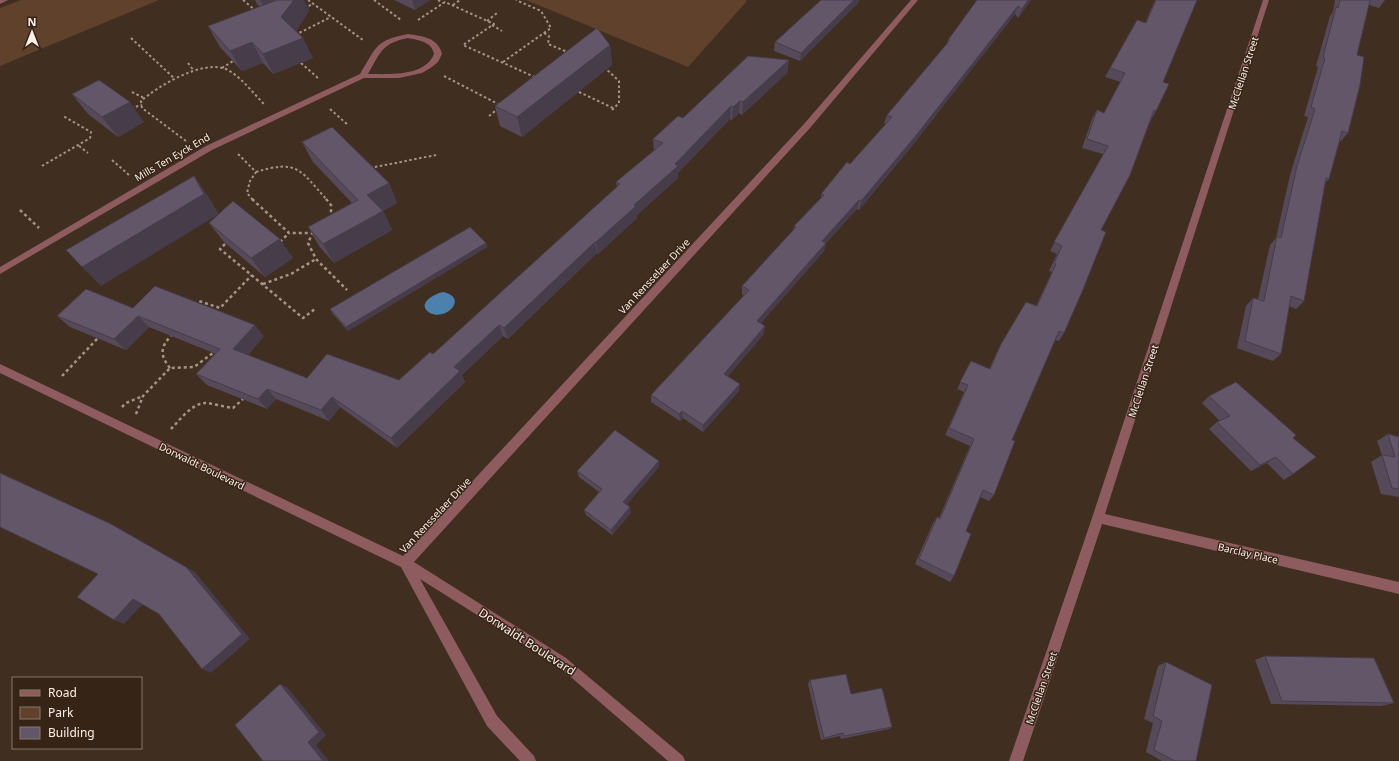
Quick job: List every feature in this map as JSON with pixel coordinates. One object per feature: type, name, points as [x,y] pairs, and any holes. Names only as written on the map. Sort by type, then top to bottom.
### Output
[{"type":"street","points":[[0,2],[5,0]]},
{"type":"street","name":"Van Rensselaer Drive","points":[[405,563],[808,126],[915,0]]},
{"type":"street","name":"McClellan Street","points":[[1016,761],[1098,518],[1266,0]]},
{"type":"street","points":[[363,76],[377,49],[390,40],[408,36],[427,39],[438,48],[434,61],[428,67]]},
{"type":"street","name":"Mills Ten Eyck End","points":[[0,272],[201,153],[276,117],[363,76],[411,74],[428,67]]},
{"type":"street","name":"Dorwaldt Boulevard","points":[[0,368],[405,563],[562,662],[678,761]]},
{"type":"street","name":"Barclay Place","points":[[1098,518],[1399,588]]},
{"type":"street","points":[[405,563],[492,721],[529,761]]},
{"type":"path","points":[[243,0],[260,14]]},
{"type":"path","points":[[308,0],[364,41]]},
{"type":"path","points":[[376,0],[405,23]]},
{"type":"path","points":[[438,0],[443,3],[445,2],[453,5],[494,24],[463,45],[538,79],[532,83]]},
{"type":"path","points":[[453,5],[460,0]]},
{"type":"path","points":[[502,62],[551,28],[541,11],[516,0]]},
{"type":"path","points":[[417,20],[443,3]]},
{"type":"path","points":[[298,11],[313,4]]},
{"type":"path","points":[[487,21],[497,13]]},
{"type":"path","points":[[289,38],[331,17]]},
{"type":"path","points":[[491,25],[502,30]]},
{"type":"path","points":[[544,33],[549,36],[548,44],[576,56]]},
{"type":"path","points":[[131,38],[175,79]]},
{"type":"path","points":[[201,153],[142,108],[141,101],[175,79],[201,69],[222,68],[233,62]]},
{"type":"path","points":[[188,63],[194,71]]},
{"type":"path","points":[[301,63],[313,74]]},
{"type":"path","points":[[597,65],[604,68],[619,82],[619,103],[611,111]]},
{"type":"path","points":[[428,67],[502,106],[489,116]]},
{"type":"path","points":[[222,68],[233,74],[276,117]]},
{"type":"path","points":[[534,77],[539,73]]},
{"type":"path","points":[[132,92],[144,98]]},
{"type":"path","points":[[579,92],[614,108]]},
{"type":"path","points":[[127,109],[142,105]]},
{"type":"path","points":[[330,109],[348,125]]},
{"type":"path","points":[[42,166],[79,146],[90,138],[91,132],[63,116]]},
{"type":"path","points":[[79,146],[88,153]]},
{"type":"path","points":[[238,154],[256,172]]},
{"type":"path","points":[[364,170],[436,155]]},
{"type":"path","points":[[112,160],[127,174]]},
{"type":"path","points":[[316,230],[311,233],[289,233],[256,204],[247,193],[250,181],[256,172],[276,166],[295,167],[304,174],[331,205],[332,215],[329,219]]},
{"type":"path","points":[[20,210],[37,226]]},
{"type":"path","points":[[277,245],[289,233]]},
{"type":"path","points":[[311,233],[308,243],[316,259],[347,290]]},
{"type":"path","points":[[226,244],[220,249],[303,318],[315,309]]},
{"type":"path","points":[[263,284],[285,277],[316,259]]},
{"type":"path","points":[[192,308],[199,301],[220,308],[252,275]]},
{"type":"path","points":[[171,336],[165,342],[161,352],[163,361],[170,368],[186,370],[199,366],[213,353]]},
{"type":"path","points":[[48,391],[98,338]]},
{"type":"path","points":[[124,428],[139,410],[143,396],[170,368]]},
{"type":"path","points":[[158,444],[194,406],[206,403],[220,407],[233,408],[243,399]]},
{"type":"green space","points":[[21,0],[159,0],[0,66],[0,8]]},
{"type":"green space","points":[[526,0],[745,0],[747,1],[688,67]]},
{"type":"water","points":[[444,292],[451,295],[455,304],[448,312],[436,315],[426,310],[425,303],[428,300],[436,294]]},
{"type":"building","points":[[277,0],[294,0],[281,17],[303,38],[263,54],[252,42],[230,51],[208,26]]},
{"type":"building","points":[[821,0],[854,0],[801,53],[775,42]]},
{"type":"building","points":[[977,0],[1028,0],[1022,9],[1018,6],[914,138],[861,201],[859,200],[822,241],[826,243],[757,321],[765,326],[724,374],[740,384],[703,425],[682,411],[679,414],[651,395],[749,290],[742,286],[796,227],[794,226],[824,195],[821,194],[847,162],[850,164],[892,117],[887,115],[950,40],[948,40]]},
{"type":"building","points":[[1156,0],[1197,0],[1163,82],[1169,84],[1156,111],[1154,110],[1130,175],[1101,230],[1106,232],[1082,292],[1064,333],[1059,331],[1012,440],[1015,441],[994,495],[983,490],[966,531],[971,534],[954,576],[919,559],[937,517],[940,519],[974,439],[949,428],[968,385],[960,382],[971,361],[990,369],[1001,344],[1026,302],[1037,306],[1056,264],[1054,263],[1062,246],[1054,242],[1108,146],[1087,139],[1097,110],[1104,113],[1125,73],[1110,68],[1137,20],[1146,23]]},
{"type":"building","points":[[1340,0],[1370,0],[1357,55],[1364,57],[1360,85],[1348,133],[1342,131],[1329,179],[1326,178],[1304,301],[1291,296],[1281,354],[1245,341],[1253,298],[1264,301],[1277,236],[1281,238],[1297,166],[1315,109],[1311,107],[1325,58],[1323,57],[1336,7],[1338,8]]},
{"type":"building","points":[[597,28],[610,45],[517,117],[495,106]]},
{"type":"building","points":[[748,56],[789,60],[743,102],[740,101],[733,107],[731,106],[675,164],[678,166],[634,205],[636,206],[595,242],[504,328],[499,325],[454,367],[460,371],[391,438],[332,397],[321,410],[267,389],[258,399],[196,374],[220,349],[138,316],[114,339],[57,316],[86,289],[133,308],[155,286],[255,325],[233,349],[307,378],[327,354],[399,380],[430,352],[433,354],[620,184],[616,182],[663,143],[653,139],[678,116],[683,118]]},
{"type":"building","points":[[99,80],[130,102],[102,117],[72,94]]},
{"type":"building","points":[[332,127],[389,183],[367,195],[383,211],[323,244],[308,227],[358,200],[302,142]]},
{"type":"building","points":[[194,176],[204,194],[82,267],[66,250]]},
{"type":"building","points":[[233,201],[280,239],[251,258],[209,223]]},
{"type":"building","points":[[470,227],[486,243],[346,327],[330,309]]},
{"type":"building","points":[[1236,382],[1296,435],[1293,438],[1316,457],[1293,474],[1276,457],[1260,465],[1217,422],[1230,416],[1209,396]]},
{"type":"building","points":[[615,430],[659,461],[623,502],[630,507],[611,530],[584,510],[602,489],[577,471]]},
{"type":"building","points":[[1388,434],[1399,437],[1399,489],[1392,488],[1382,455],[1395,457]]},
{"type":"building","points":[[0,473],[111,524],[186,567],[242,634],[202,669],[159,614],[133,599],[114,620],[77,597],[98,574],[0,527]]},
{"type":"building","points":[[1265,656],[1374,658],[1394,703],[1282,701]]},
{"type":"building","points":[[1166,662],[1212,685],[1196,761],[1175,761],[1154,750],[1162,721],[1153,716]]},
{"type":"building","points":[[846,674],[851,694],[882,688],[892,727],[844,736],[843,733],[824,738],[810,680]]},
{"type":"building","points":[[280,684],[319,732],[308,742],[323,761],[263,761],[235,725]]}]
